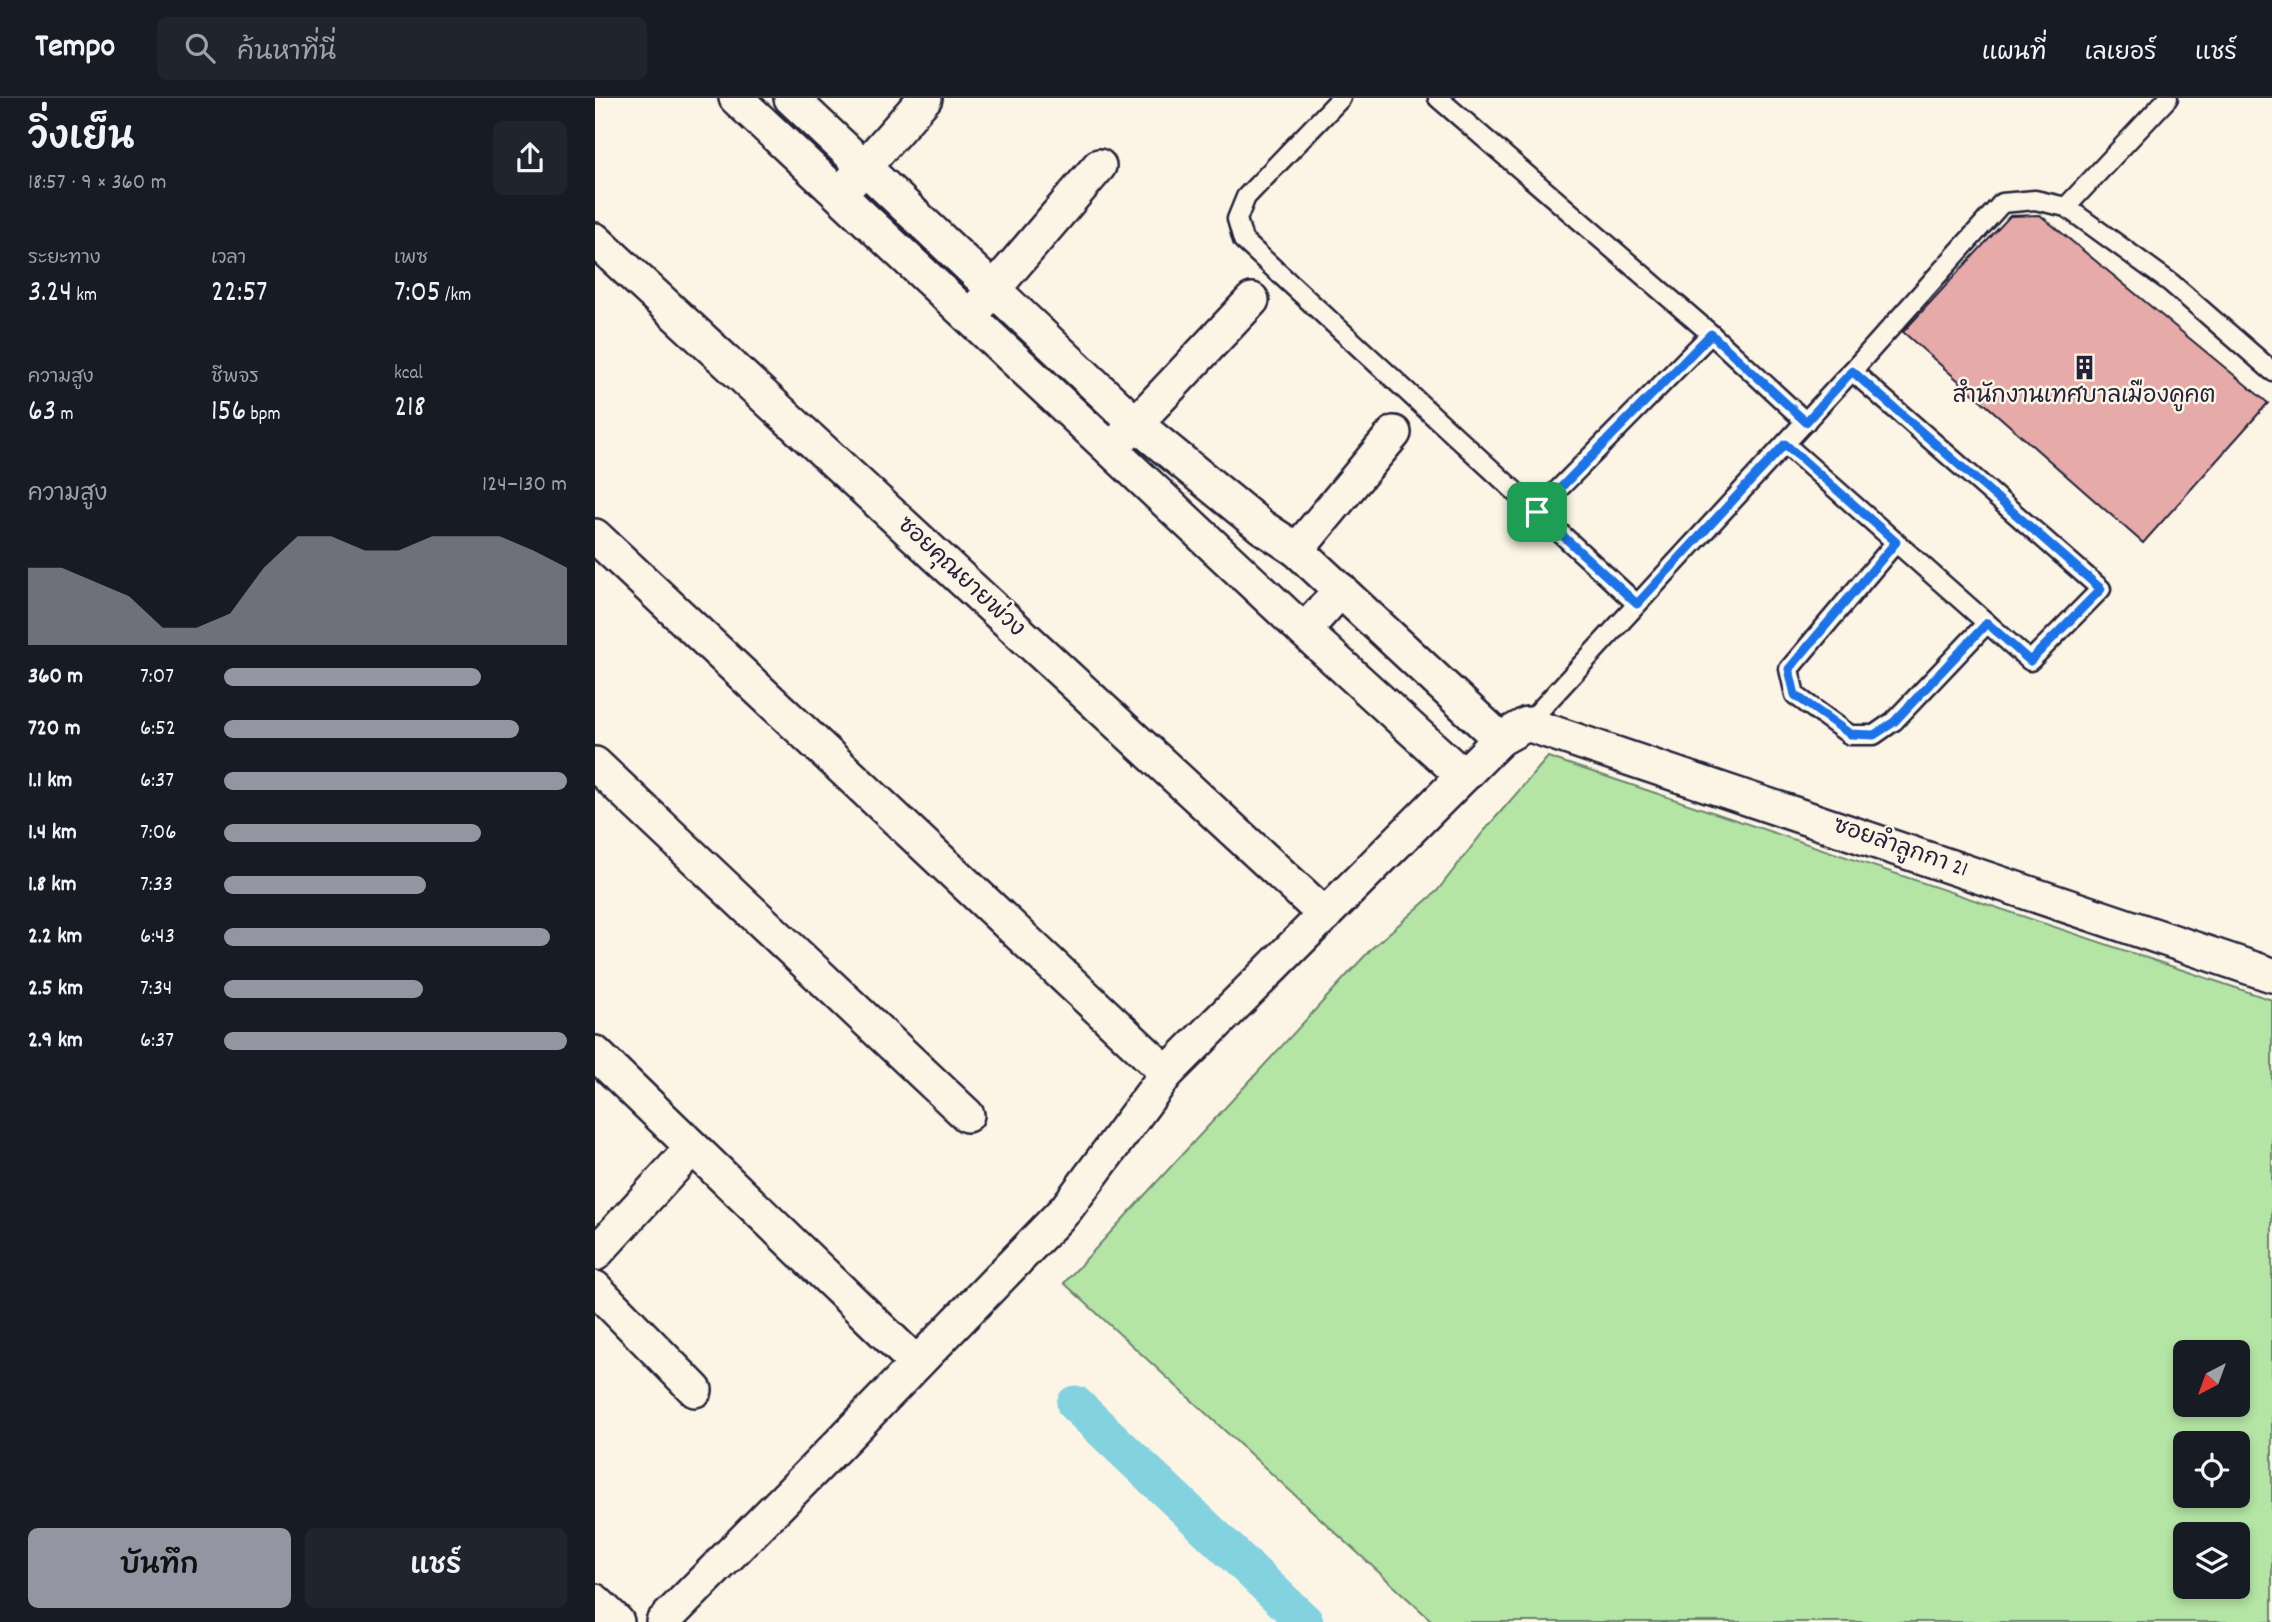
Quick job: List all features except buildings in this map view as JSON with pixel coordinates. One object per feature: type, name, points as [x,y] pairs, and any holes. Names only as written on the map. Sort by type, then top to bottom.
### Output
[{"type":"street","points":[[736,98],[1304,631],[1464,776]]},
{"type":"street","points":[[663,1622],[1066,1209],[1167,1073],[1464,776],[1514,731],[1341,590],[1297,550],[1262,527],[1136,424],[791,98]]},
{"type":"street","points":[[839,195],[925,98]]},
{"type":"street","points":[[969,318],[1099,166]]},
{"type":"street","name":"ซอยคุณยายพ่วง","points":[[595,240],[1325,915]]},
{"type":"street","points":[[1111,451],[1252,300]]},
{"type":"street","points":[[1297,550],[1394,433]]},
{"type":"street","points":[[595,536],[1167,1073]]},
{"type":"street","points":[[1304,631],[1341,590]]},
{"type":"street","name":"ซอยลำลูกกา 21","points":[[1514,731],[2272,975]]},
{"type":"street","points":[[595,764],[967,1115]]},
{"type":"street","points":[[595,1053],[916,1363]]},
{"type":"street","points":[[595,1254],[692,1148]]},
{"type":"street","points":[[595,1288],[695,1390]]},
{"type":"street","points":[[595,1601],[617,1622]]},
{"type":"lane","points":[[1341,98],[1246,198],[1237,219],[1243,240],[1637,604]]},
{"type":"lane","points":[[1438,98],[1711,334],[1806,422]]},
{"type":"lane","points":[[2066,207],[2168,98]]},
{"type":"lane","points":[[1514,731],[1637,604],[1806,422],[2002,203],[2035,200],[2066,207],[2172,283],[2272,371]]},
{"type":"lane","points":[[1537,512],[1711,334]]},
{"type":"lane","points":[[1785,444],[2030,661],[2101,589],[1852,371]]},
{"type":"lane","points":[[1896,542],[1789,669],[1795,695],[1850,734],[1874,735],[1894,722],[1987,623]]},
{"type":"green space","points":[[1548,757],[2272,1000],[2272,1622],[1433,1622],[1064,1283],[1372,948],[1437,891]]},
{"type":"waterway","points":[[1075,1404],[1305,1622]]},
{"type":"place","name":"สำนักงานเทศบาลเมืองคูคต","points":[[2084,367]]},
{"type":"route","points":[[1711,334],[1806,422],[1852,371],[2101,589],[2030,661],[1987,623],[1894,722],[1874,735],[1850,734],[1795,695],[1789,669],[1896,542],[1785,444],[1637,604],[1537,512],[1711,334]]}]
